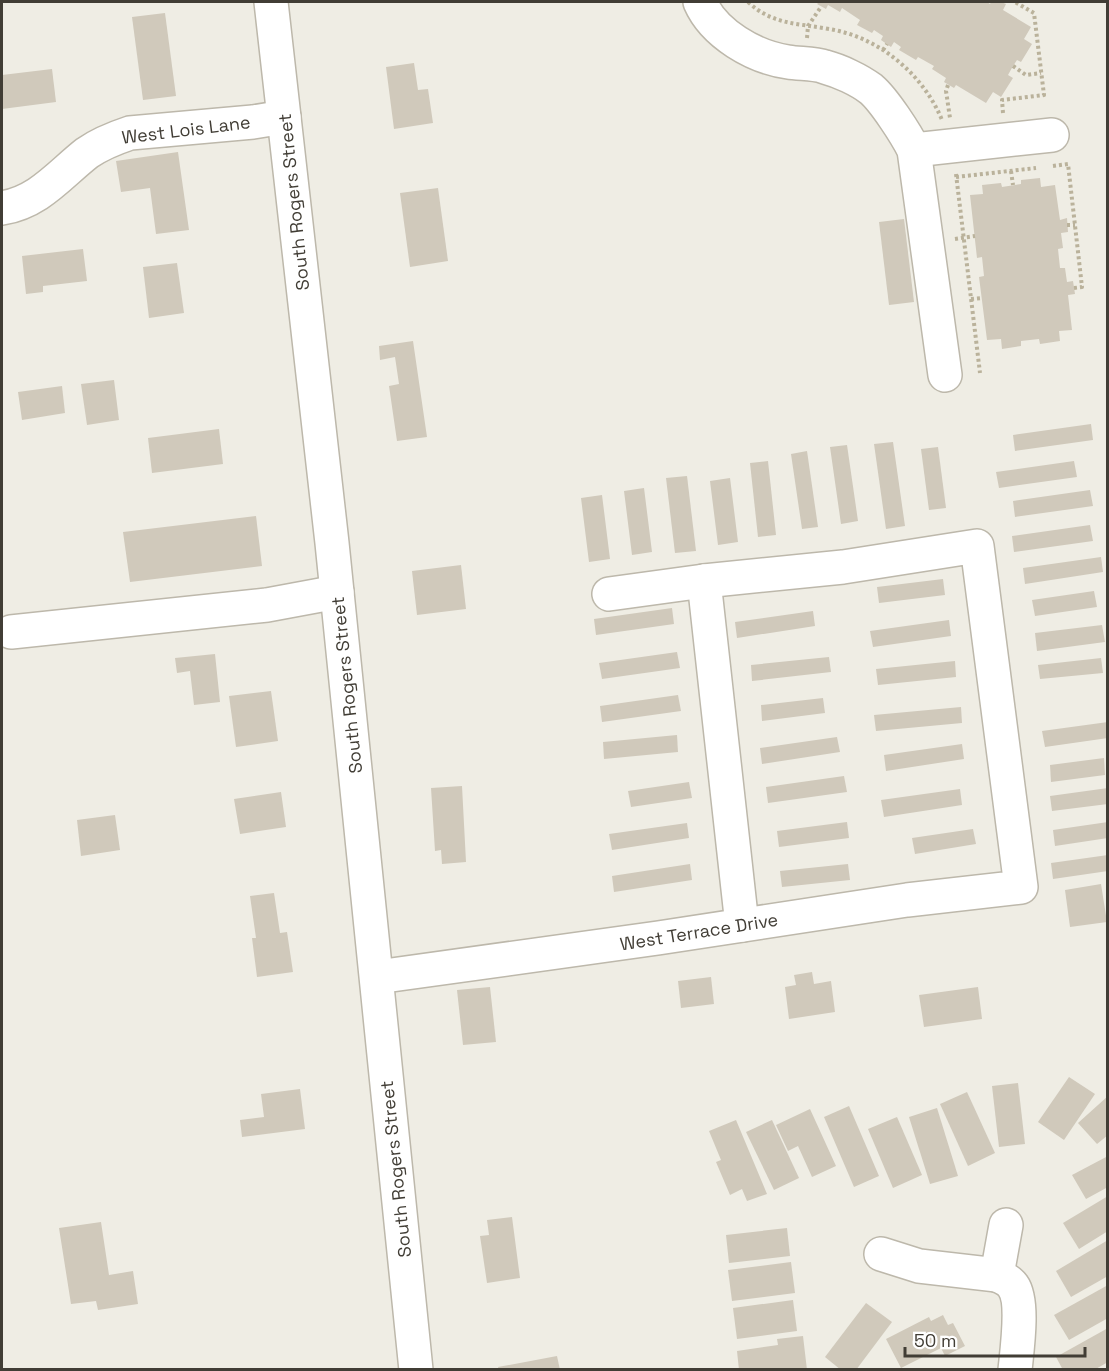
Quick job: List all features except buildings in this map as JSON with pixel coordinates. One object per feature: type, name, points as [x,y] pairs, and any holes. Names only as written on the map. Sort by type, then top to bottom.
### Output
[{"type":"street","name":"South Rogers Street","points":[[271,2],[337,592],[416,1370]]},
{"type":"street","points":[[700,2],[705,13],[721,30],[750,50],[786,62],[825,67],[850,77],[872,90],[907,134],[914,150],[945,375]]},
{"type":"street","name":"West Lois Lane","points":[[2,208],[14,206],[41,193],[87,154],[116,138],[130,134],[284,117]]},
{"type":"street","points":[[914,150],[1052,135]]},
{"type":"street","name":"West Terrace Drive","points":[[377,977],[658,939],[907,900],[1021,887],[977,546],[843,567],[704,581]]},
{"type":"street","points":[[609,594],[704,581],[742,925]]},
{"type":"street","points":[[11,632],[267,605],[337,592]]},
{"type":"street","points":[[997,1275],[1006,1225]]},
{"type":"street","points":[[881,1254],[919,1266],[997,1275],[1007,1280],[1017,1293],[1015,1370]]},
{"type":"path","points":[[748,2],[762,13],[787,24],[808,26]]},
{"type":"path","points":[[993,114],[1003,113],[1002,100],[1044,95],[1034,13],[1015,2]]},
{"type":"path","points":[[806,47],[808,26],[821,7]]},
{"type":"path","points":[[884,50],[887,44]]},
{"type":"path","points":[[1013,66],[1026,75],[1041,73]]},
{"type":"path","points":[[948,85],[946,91],[950,118],[960,117]]},
{"type":"path","points":[[939,111],[948,110]]},
{"type":"path","points":[[957,177],[1068,164],[1082,287],[1074,288]]},
{"type":"path","points":[[955,166],[980,374]]},
{"type":"path","points":[[1011,171],[1013,185]]},
{"type":"path","points":[[1068,225],[1075,225]]},
{"type":"path","points":[[953,239],[975,236]]},
{"type":"path","points":[[971,299],[982,298]]}]
